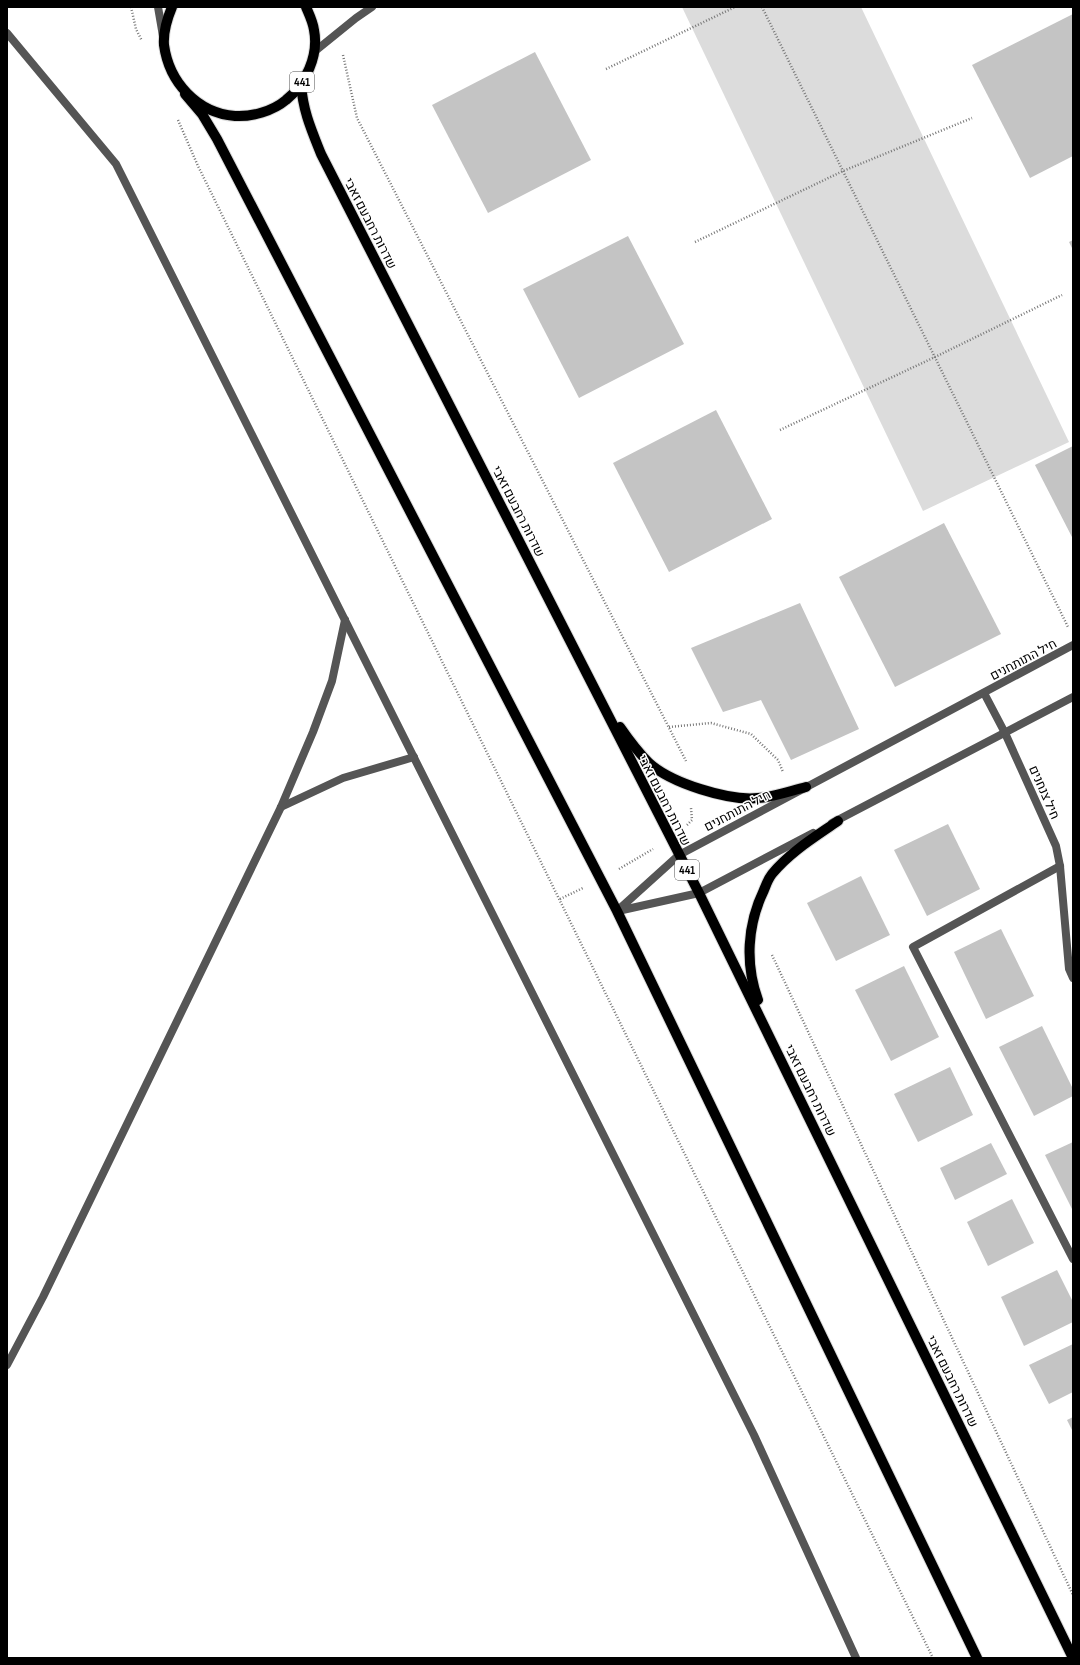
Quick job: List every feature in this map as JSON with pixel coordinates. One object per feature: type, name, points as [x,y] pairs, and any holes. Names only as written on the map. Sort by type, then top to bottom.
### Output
[{"type":"main road","name":"441","points":[[172,7],[166,24],[164,44],[170,70],[202,114],[217,139],[617,911],[977,1658]]},
{"type":"main road","name":"441","points":[[186,94],[211,110],[235,116],[263,113],[286,101],[301,84],[310,68],[314,52],[314,30],[306,7]]},
{"type":"main road","name":"שדרות רחבעם זאבי","points":[[301,84],[302,103],[310,128],[321,154],[599,696],[670,839],[699,893],[1073,1658]]},
{"type":"main road","points":[[599,696],[631,743],[650,764],[668,775],[688,784],[713,793],[738,798],[759,798],[806,787]]},
{"type":"main road","points":[[778,1052],[753,985],[749,956],[750,937],[756,906],[771,875],[792,854],[838,820]]},
{"type":"street","points":[[158,7],[164,44]]},
{"type":"street","points":[[314,52],[372,7]]},
{"type":"street","points":[[7,33],[116,164],[754,1435],[856,1658]]},
{"type":"street","points":[[7,1365],[46,1290],[281,807],[313,732],[332,681],[345,620]]},
{"type":"street","name":"חיל התותחנים","points":[[617,911],[679,855],[1073,645]]},
{"type":"street","name":"חיל צנחנים","points":[[984,693],[1005,733],[1056,846],[1060,866],[1073,978]]},
{"type":"street","points":[[617,911],[699,893],[1073,697]]},
{"type":"street","points":[[281,807],[343,778],[414,758]]},
{"type":"street","points":[[1060,866],[913,947],[1073,1259]]},
{"type":"path","points":[[606,69],[735,7]]},
{"type":"path","points":[[762,7],[1070,629]]},
{"type":"path","points":[[338,32],[357,118],[686,760],[692,820],[670,839],[600,880],[560,900]]},
{"type":"path","points":[[696,242],[843,171],[972,118]]},
{"type":"path","points":[[198,166],[933,1658]]},
{"type":"path","points":[[780,430],[1062,295]]},
{"type":"path","points":[[669,727],[711,723],[751,734],[778,760],[791,791]]},
{"type":"path","points":[[769,950],[1073,1595]]},
{"type":"shaded area","points":[[682,7],[861,7],[1069,442],[923,511]]},
{"type":"building","points":[[1073,14],[1073,156],[1030,178],[972,65]]},
{"type":"building","points":[[535,52],[591,160],[488,213],[432,105]]},
{"type":"building","points":[[628,236],[684,344],[579,398],[523,289]]},
{"type":"building","points":[[1073,240],[1073,250],[1069,242]]},
{"type":"building","points":[[716,410],[772,519],[669,572],[613,463]]},
{"type":"building","points":[[1073,446],[1073,539],[1035,465]]},
{"type":"building","points":[[944,523],[1001,634],[895,687],[839,577]]},
{"type":"building","points":[[800,603],[859,729],[791,760],[761,700],[723,712],[691,648]]},
{"type":"building","points":[[948,824],[980,889],[927,916],[894,850]]},
{"type":"building","points":[[861,876],[890,935],[836,961],[807,903]]},
{"type":"building","points":[[1001,929],[1034,996],[986,1019],[954,952]]},
{"type":"building","points":[[904,966],[939,1037],[891,1061],[855,990]]},
{"type":"building","points":[[1042,1026],[1073,1089],[1073,1096],[1034,1116],[999,1047]]},
{"type":"building","points":[[950,1067],[973,1115],[918,1142],[894,1094]]},
{"type":"building","points":[[1073,1142],[1073,1211],[1045,1155]]},
{"type":"building","points":[[991,1143],[1007,1174],[955,1200],[940,1168]]},
{"type":"building","points":[[1012,1199],[1034,1243],[988,1266],[967,1222]]},
{"type":"building","points":[[1057,1270],[1073,1302],[1073,1322],[1024,1346],[1001,1297]]},
{"type":"building","points":[[1073,1344],[1073,1392],[1049,1404],[1029,1365]]},
{"type":"building","points":[[1073,1417],[1073,1432],[1067,1420]]}]
